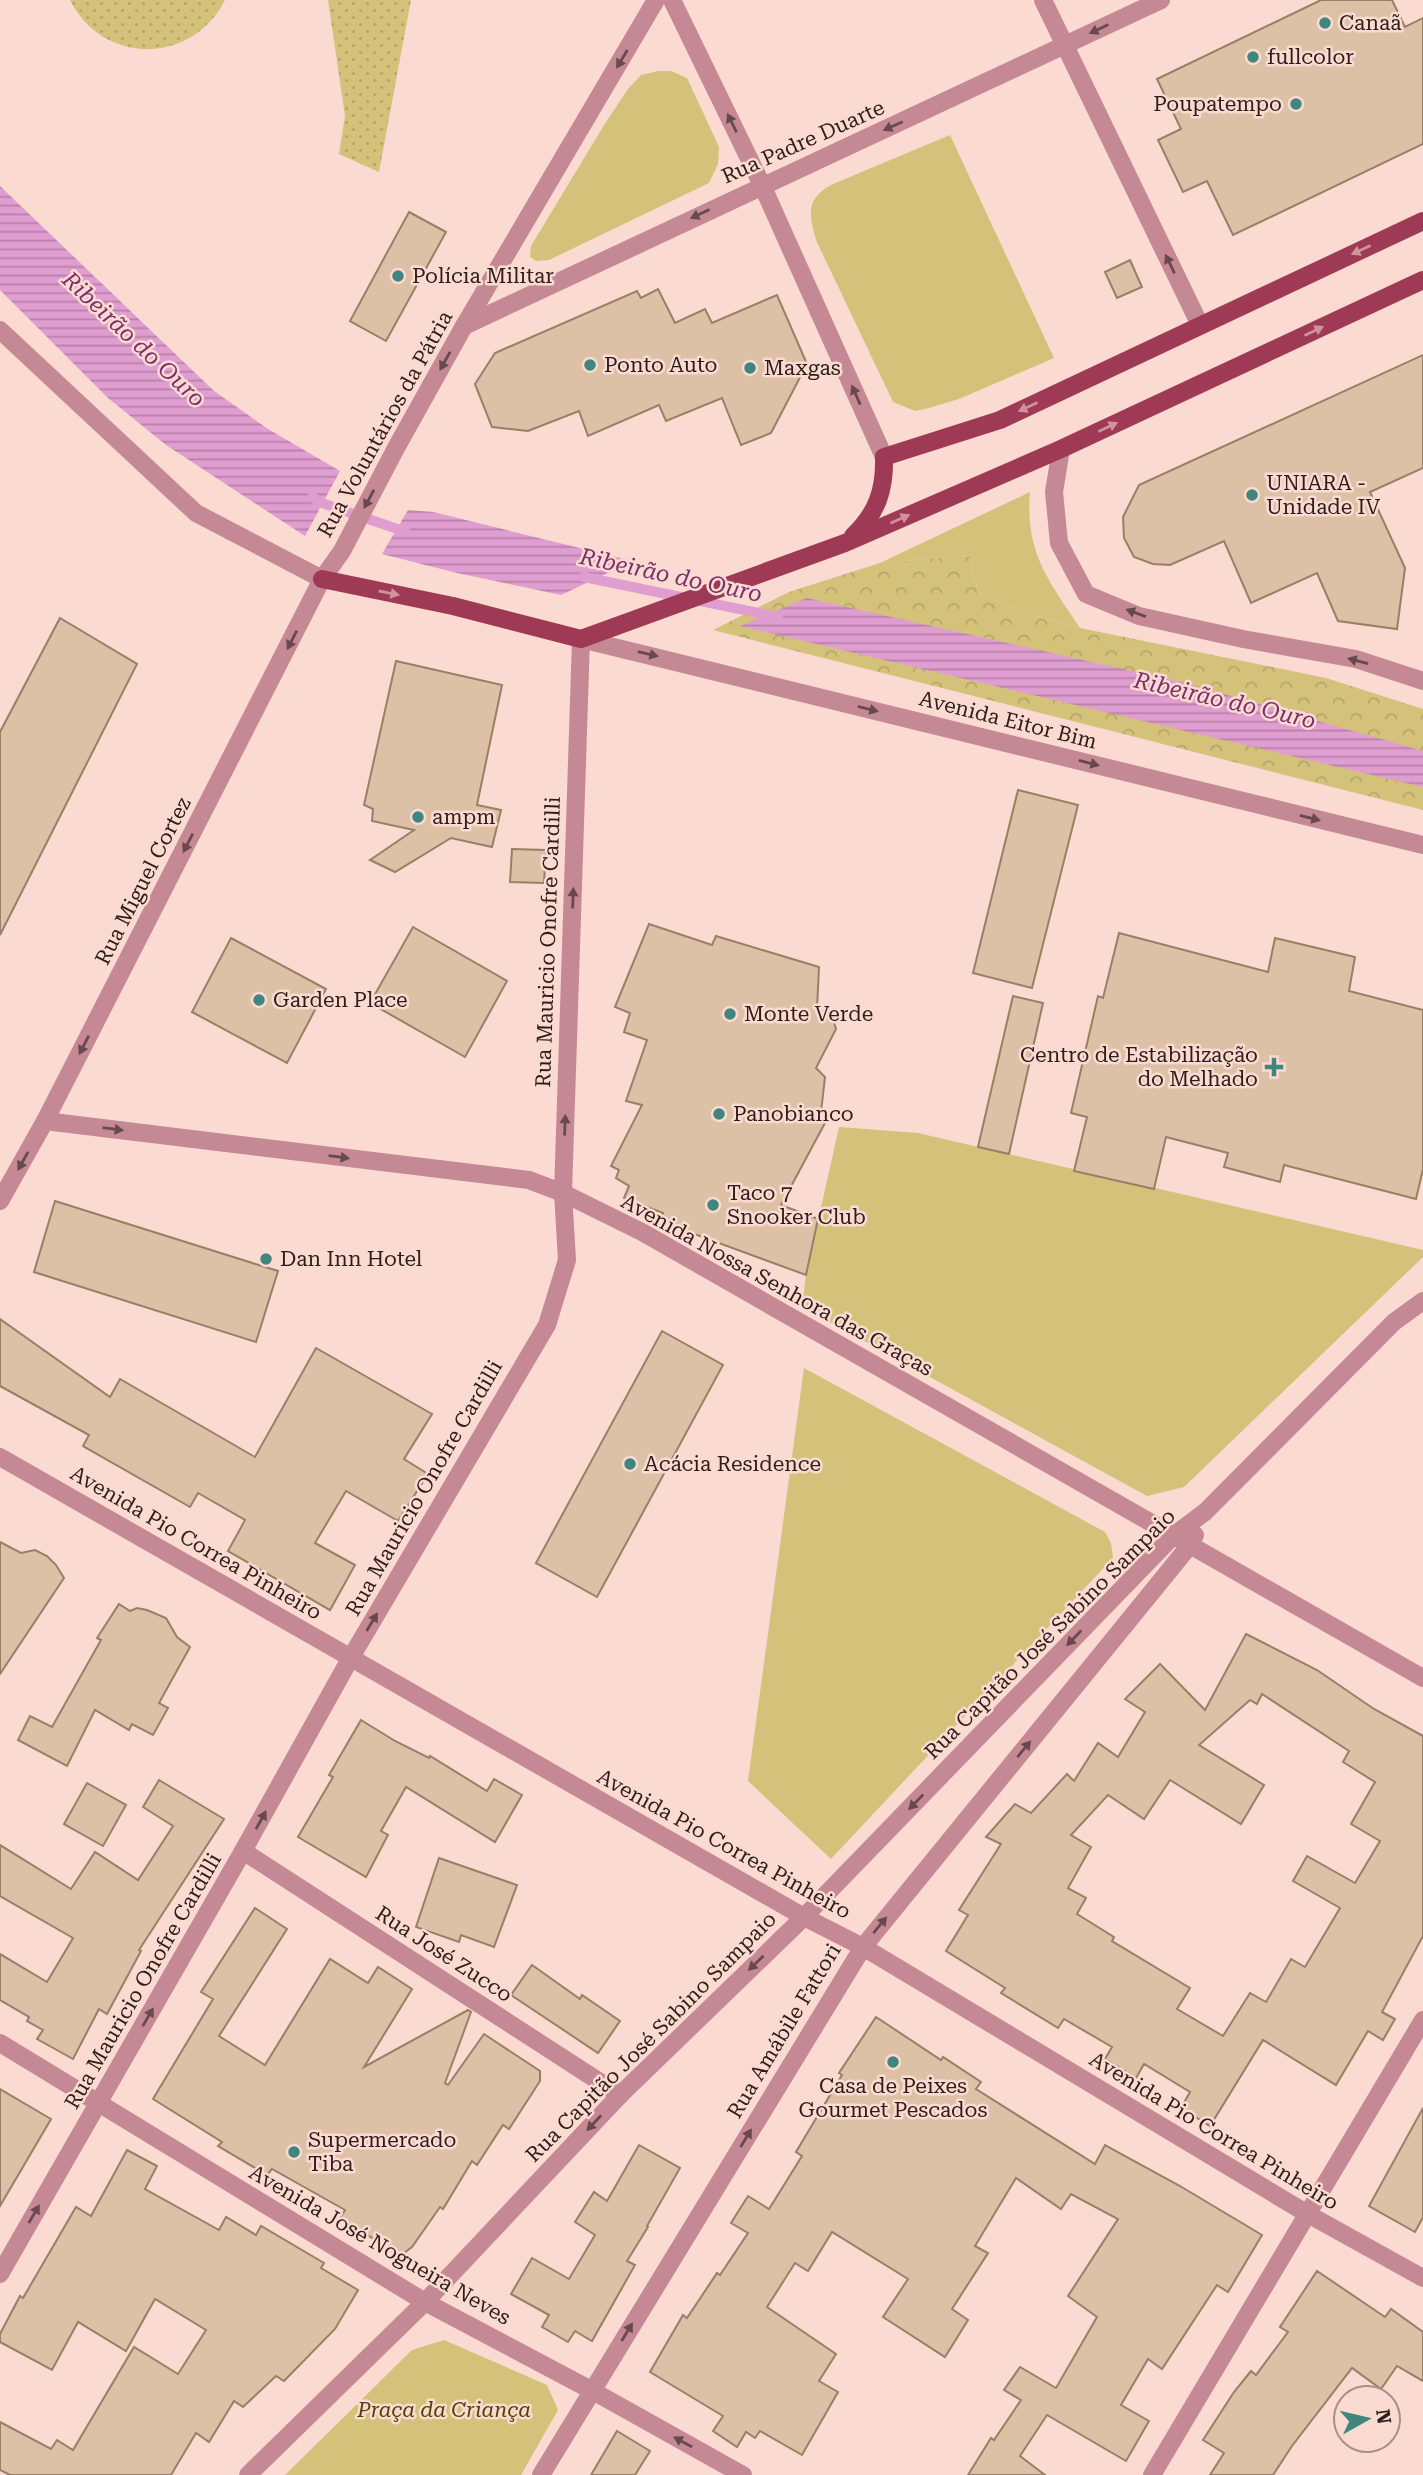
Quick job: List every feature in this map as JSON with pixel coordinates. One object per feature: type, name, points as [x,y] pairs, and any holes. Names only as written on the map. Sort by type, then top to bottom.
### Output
[{"type":"main road","points":[[845,543],[866,523],[874,509],[884,481],[884,457],[1000,420],[1423,221]]},
{"type":"main road","points":[[322,579],[453,606],[581,639],[629,624],[845,543],[1061,449],[1423,279]]},
{"type":"street","name":"Rua Voluntários da Pátria","points":[[322,579],[342,551],[464,326],[656,0]]},
{"type":"street","points":[[672,0],[762,185],[884,457]]},
{"type":"street","points":[[1043,0],[1200,326]]},
{"type":"street","name":"Rua Padre Duarte","points":[[464,326],[1161,0]]},
{"type":"street","points":[[0,330],[196,513],[322,579]]},
{"type":"street","points":[[1061,449],[1054,492],[1059,543],[1086,594],[1139,616],[1243,639],[1356,659],[1423,681]]},
{"type":"street","name":"Rua Miguel Cortez","points":[[0,1201],[45,1121],[322,579]]},
{"type":"street","name":"Avenida Eitor Bim","points":[[581,639],[1423,845]]},
{"type":"street","name":"Rua Mauricio Onofre Cardilli","points":[[0,2274],[350,1659],[547,1325],[567,1260],[563,1193],[581,639]]},
{"type":"street","name":"Avenida Nossa Senhora das Graças","points":[[45,1121],[529,1180],[563,1193],[642,1232],[1423,1678]]},
{"type":"street","name":"Rua Capitão José Sabino Sampaio","points":[[248,2475],[425,2301],[620,2095],[804,1917],[1173,1536],[1205,1512],[1394,1321],[1423,1301]]},
{"type":"street","name":"Avenida Pio Correa Pinheiro","points":[[0,1457],[804,1917],[863,1947],[1306,2213],[1423,2278]]},
{"type":"street","name":"Rua Capitão José Sabino Sampaio","points":[[1190,1545],[1205,1512]]},
{"type":"street","name":"Rua Amábile Fattori","points":[[541,2475],[863,1947],[1190,1545]]},
{"type":"street","name":"Rua José Zucco","points":[[243,1851],[620,2095]]},
{"type":"street","points":[[1152,2475],[1423,2020]]},
{"type":"street","name":"Avenida José Nogueira Neves","points":[[0,2043],[425,2301],[743,2475]]},
{"type":"green space","points":[[70,0],[225,0],[210,21],[192,37],[170,46],[148,49],[125,46],[104,37],[85,22]]},
{"type":"green space","points":[[328,0],[411,0],[379,172],[339,154],[345,116]]},
{"type":"green space","points":[[671,71],[687,78],[719,147],[718,164],[709,183],[549,260],[536,261],[530,257],[531,246],[606,122],[641,75]]},
{"type":"green space","points":[[950,135],[1054,358],[959,399],[915,411],[893,402],[816,240],[811,207],[818,195],[833,184]]},
{"type":"green space","points":[[1030,492],[1029,513],[1035,549],[1049,580],[1080,628],[1026,613],[978,593],[969,555],[880,563]]},
{"type":"green space","points":[[969,555],[978,593],[1026,613],[1080,628],[1326,678],[1423,709],[1423,810],[713,630],[789,592],[880,563]]},
{"type":"green space","points":[[839,1127],[918,1133],[1423,1250],[1423,1257],[1184,1487],[1147,1496],[802,1307],[806,1275]]},
{"type":"green space","points":[[804,1368],[1105,1532],[1111,1543],[1113,1558],[831,1859],[748,1781]]},
{"type":"green space","name":"Praça da Criança","points":[[444,2340],[547,2385],[558,2410],[521,2475],[285,2475],[412,2350]]},
{"type":"water","points":[[0,186],[214,391],[268,429],[340,471],[305,536],[166,445],[108,398],[0,290]]},
{"type":"water","points":[[408,510],[433,512],[633,561],[561,595],[382,554]]},
{"type":"water","points":[[807,598],[1185,683],[1423,751],[1423,787],[740,626]]},
{"type":"building","name":"Poupatempo","points":[[1321,0],[1392,0],[1405,27],[1423,18],[1423,144],[1233,235],[1207,181],[1183,192],[1158,140],[1181,129],[1157,79]]},
{"type":"building","name":"Polícia Militar","points":[[409,212],[446,232],[386,341],[350,321]]},
{"type":"building","points":[[1130,260],[1142,287],[1117,298],[1105,272]]},
{"type":"building","name":"Ponto Auto","points":[[658,289],[675,323],[705,309],[712,323],[777,295],[807,364],[771,433],[741,445],[722,398],[666,421],[659,405],[588,436],[579,411],[528,431],[492,427],[475,384],[495,353],[637,291],[641,298]]},
{"type":"building","name":"UNIARA - Unidade IV","points":[[1423,355],[1423,468],[1370,492],[1405,568],[1397,629],[1338,621],[1317,573],[1251,603],[1224,541],[1170,565],[1153,564],[1134,557],[1124,538],[1123,517],[1139,485]]},
{"type":"building","points":[[60,618],[137,664],[0,935],[0,732]]},
{"type":"building","points":[[396,661],[502,685],[477,805],[501,810],[492,847],[451,838],[395,872],[370,860],[414,830],[372,821],[373,809],[364,805]]},
{"type":"building","points":[[1018,790],[1078,805],[1032,988],[973,973]]},
{"type":"building","points":[[512,849],[546,850],[544,883],[510,882]]},
{"type":"building","points":[[649,924],[712,945],[716,936],[819,967],[817,1009],[832,1016],[836,1029],[816,1068],[825,1077],[820,1121],[825,1123],[781,1205],[818,1219],[806,1275],[659,1221],[663,1213],[624,1198],[629,1186],[616,1178],[619,1170],[611,1166],[642,1105],[626,1101],[647,1040],[624,1032],[630,1013],[615,1007]]},
{"type":"building","points":[[413,927],[507,981],[465,1057],[370,1003]]},
{"type":"building","name":"Centro de Estabilização do Melhado","points":[[1119,933],[1268,972],[1275,938],[1355,957],[1349,991],[1423,1010],[1423,1169],[1416,1199],[1284,1165],[1280,1182],[1224,1167],[1228,1153],[1166,1137],[1154,1189],[1074,1171],[1087,1117],[1071,1113],[1098,996],[1103,998]]},
{"type":"building","name":"Garden Place","points":[[231,938],[326,989],[287,1063],[192,1012]]},
{"type":"building","points":[[1013,996],[1043,1003],[1009,1154],[978,1147]]},
{"type":"building","points":[[55,1201],[278,1271],[256,1342],[34,1272]]},
{"type":"building","points":[[0,1319],[110,1397],[120,1379],[255,1457],[316,1348],[432,1414],[404,1459],[428,1474],[398,1521],[346,1491],[315,1543],[355,1565],[330,1610],[228,1551],[245,1520],[198,1493],[190,1507],[83,1446],[89,1435],[0,1386]]},
{"type":"building","name":"Acácia Residence","points":[[662,1331],[723,1365],[597,1597],[536,1563]]},
{"type":"building","points":[[0,1542],[21,1553],[35,1550],[47,1556],[64,1578],[0,1674]]},
{"type":"building","points":[[119,1604],[130,1611],[137,1608],[166,1618],[177,1637],[190,1647],[159,1703],[168,1708],[153,1735],[132,1724],[129,1730],[95,1710],[67,1766],[18,1740],[30,1716],[52,1727],[101,1640],[97,1638]]},
{"type":"building","points":[[1246,1634],[1317,1670],[1374,1709],[1423,1736],[1423,1936],[1382,2012],[1395,2019],[1383,2040],[1368,2031],[1336,2085],[1263,2040],[1210,2126],[1181,2108],[1190,2092],[1144,2064],[1136,2078],[1105,2059],[1112,2047],[1064,2019],[1058,2028],[1001,1993],[1005,1988],[946,1951],[968,1915],[959,1910],[1001,1844],[986,1837],[1015,1804],[1031,1813],[1067,1774],[1074,1781],[1098,1743],[1118,1757],[1145,1712],[1125,1699],[1160,1664],[1205,1710]],"holes":[[[1262,1694],[1349,1751],[1343,1762],[1375,1782],[1351,1824],[1380,1841],[1355,1883],[1307,1856],[1293,1881],[1340,1908],[1305,1967],[1291,1959],[1266,2002],[1250,1993],[1223,2036],[1177,2009],[1190,1988],[1112,1941],[1114,1937],[1077,1914],[1086,1898],[1068,1888],[1091,1847],[1071,1835],[1108,1795],[1144,1819],[1170,1780],[1241,1824],[1264,1785],[1199,1745],[1250,1700],[1257,1704]]]},
{"type":"building","points":[[361,1720],[395,1741],[429,1758],[430,1756],[487,1791],[494,1779],[522,1795],[495,1842],[406,1787],[381,1831],[388,1835],[366,1877],[298,1837],[333,1777],[329,1775]]},
{"type":"building","points":[[159,1780],[224,1819],[139,1950],[141,1951],[107,2014],[99,2009],[73,2059],[37,2039],[43,2030],[27,2021],[29,2017],[0,2000],[0,1954],[47,1982],[73,1938],[0,1896],[0,1845],[71,1889],[95,1852],[138,1880],[173,1826],[143,1807]]},
{"type":"building","points":[[87,1783],[126,1805],[103,1846],[64,1824]]},
{"type":"building","points":[[439,1858],[517,1885],[494,1947],[461,1935],[459,1942],[416,1927]]},
{"type":"building","points":[[255,1908],[287,1929],[219,2036],[265,2065],[330,1959],[368,1983],[378,1967],[412,1989],[364,2067],[468,2010],[471,2012],[445,2083],[448,2085],[484,2034],[540,2071],[540,2081],[509,2129],[503,2125],[477,2165],[472,2161],[443,2209],[440,2207],[412,2247],[404,2253],[396,2253],[340,2218],[345,2210],[272,2169],[267,2175],[218,2146],[222,2142],[153,2099],[213,1999],[201,1992]]},
{"type":"building","points":[[532,1965],[580,1999],[582,1995],[620,2021],[598,2053],[511,1995]]},
{"type":"building","points":[[876,2017],[941,2060],[943,2057],[981,2082],[976,2089],[1095,2164],[1105,2145],[1262,2235],[1228,2292],[1217,2285],[1162,2369],[1148,2359],[1121,2405],[1149,2421],[1126,2461],[1047,2415],[1020,2456],[1045,2475],[968,2475],[991,2438],[994,2440],[1021,2400],[1004,2390],[1020,2367],[1056,2388],[1097,2317],[1068,2296],[1118,2219],[1071,2194],[1061,2209],[1016,2178],[975,2246],[988,2253],[952,2309],[968,2320],[945,2357],[883,2317],[908,2279],[832,2232],[808,2271],[795,2263],[767,2307],[836,2354],[819,2381],[838,2392],[802,2455],[760,2431],[755,2438],[746,2432],[737,2447],[713,2431],[723,2416],[650,2372],[683,2315],[687,2318],[748,2233],[731,2223],[748,2196],[769,2209],[802,2156],[796,2152],[842,2075],[839,2073]]},
{"type":"building","points":[[0,2089],[51,2119],[0,2206]]},
{"type":"building","points":[[1423,2108],[1423,2217],[1415,2232],[1369,2206]]},
{"type":"building","points":[[639,2145],[680,2168],[627,2261],[635,2265],[592,2341],[575,2331],[568,2342],[542,2327],[549,2315],[511,2294],[532,2258],[569,2279],[595,2235],[575,2222],[594,2192],[607,2201]]},
{"type":"building","points":[[127,2150],[157,2166],[145,2189],[219,2230],[226,2217],[256,2235],[261,2226],[324,2263],[321,2268],[358,2290],[335,2329],[284,2381],[276,2376],[243,2407],[234,2401],[209,2442],[196,2433],[171,2475],[10,2475],[0,2470],[0,2422],[51,2449],[57,2440],[73,2450],[134,2347],[178,2374],[206,2330],[155,2299],[126,2351],[78,2322],[52,2370],[0,2342],[0,2334],[20,2296],[23,2298],[76,2207],[91,2216]]},
{"type":"building","points":[[1317,2271],[1385,2317],[1391,2309],[1423,2332],[1423,2381],[1397,2366],[1384,2384],[1374,2384],[1352,2368],[1340,2384],[1332,2384],[1332,2394],[1273,2475],[1210,2475],[1224,2453],[1203,2440],[1234,2392],[1251,2371],[1256,2375],[1288,2332],[1280,2327]]},
{"type":"building","points":[[617,2431],[650,2451],[635,2475],[591,2475]]},
{"type":"waterway","name":"Ribeirão do Ouro","points":[[312,497],[322,503],[406,532]]},
{"type":"waterway","name":"Ribeirão do Ouro","points":[[584,577],[778,617]]},
{"type":"place","name":"Canaã","points":[[1325,23]]},
{"type":"place","name":"fullcolor","points":[[1253,57]]},
{"type":"place","name":"Poupatempo","points":[[1296,104]]},
{"type":"place","name":"Polícia Militar","points":[[398,276]]},
{"type":"place","name":"Ponto Auto","points":[[590,365]]},
{"type":"place","name":"Maxgas","points":[[750,368]]},
{"type":"place","name":"UNIARA - Unidade IV","points":[[1252,495]]},
{"type":"place","name":"ampm","points":[[418,817]]},
{"type":"place","name":"Garden Place","points":[[259,1000]]},
{"type":"place","name":"Monte Verde","points":[[730,1014]]},
{"type":"place","name":"Centro de Estabilização do Melhado","points":[[1274,1067]]},
{"type":"place","name":"Panobianco","points":[[719,1114]]},
{"type":"place","name":"Taco 7 Snooker Club","points":[[713,1205]]},
{"type":"place","name":"Dan Inn Hotel","points":[[266,1259]]},
{"type":"place","name":"Acácia Residence","points":[[630,1464]]},
{"type":"place","name":"Casa de Peixes Gourmet Pescados","points":[[893,2062]]},
{"type":"place","name":"Supermercado Tiba","points":[[294,2152]]}]
